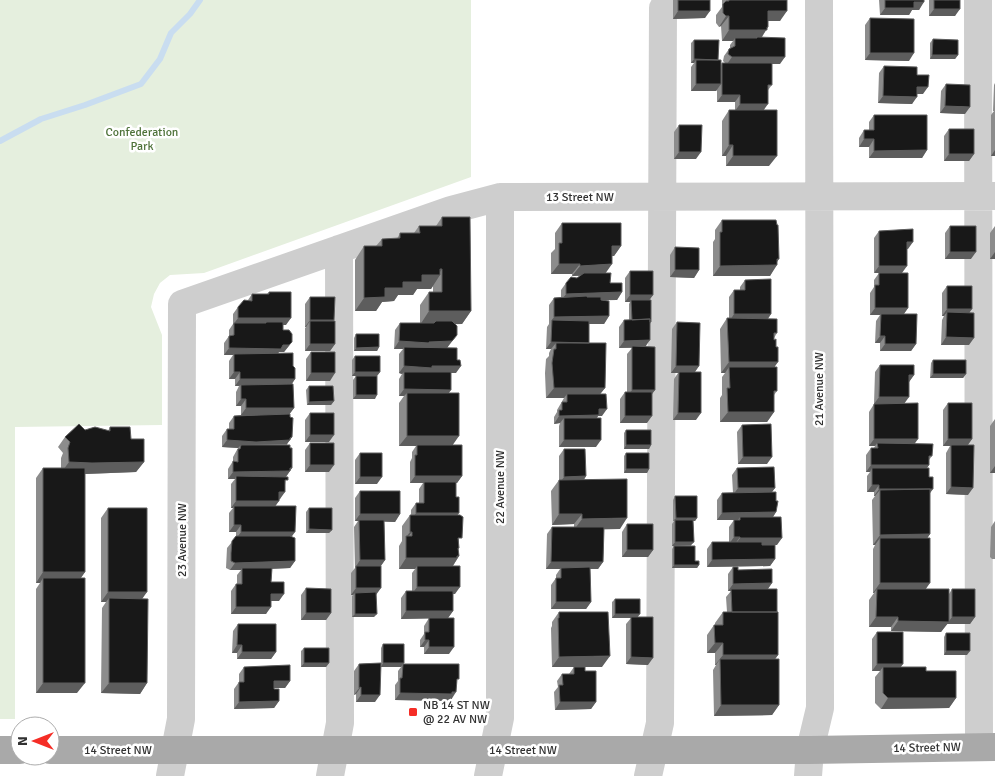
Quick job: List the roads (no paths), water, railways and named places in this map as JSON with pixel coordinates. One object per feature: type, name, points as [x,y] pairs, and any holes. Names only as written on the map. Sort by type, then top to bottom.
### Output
[{"type":"main road","name":"14 Street NW","points":[[60,751],[172,763],[332,763],[494,750],[653,750],[809,763],[987,747]]},
{"type":"street","name":"21 Avenue NW","points":[[809,763],[820,708],[819,0]]},
{"type":"street","points":[[978,0],[987,196],[987,747]]},
{"type":"street","points":[[648,776],[660,723],[663,8]]},
{"type":"street","name":"13 Street NW","points":[[182,304],[451,210],[500,197],[987,196]]},
{"type":"street","name":"22 Avenue NW","points":[[488,776],[500,718],[500,197]]},
{"type":"street","points":[[332,763],[340,722],[338,249]]},
{"type":"street","name":"23 Avenue NW","points":[[172,763],[181,719],[182,304]]},
{"type":"waterway","points":[[0,141],[41,119],[141,84],[160,59],[171,33],[190,14],[200,0]]},
{"type":"place","name":"NB 14 ST NW @ 22 AV NW","points":[[413,712]]},
{"type":"park label","name":"Confederation Park","points":[[142,139]]}]
